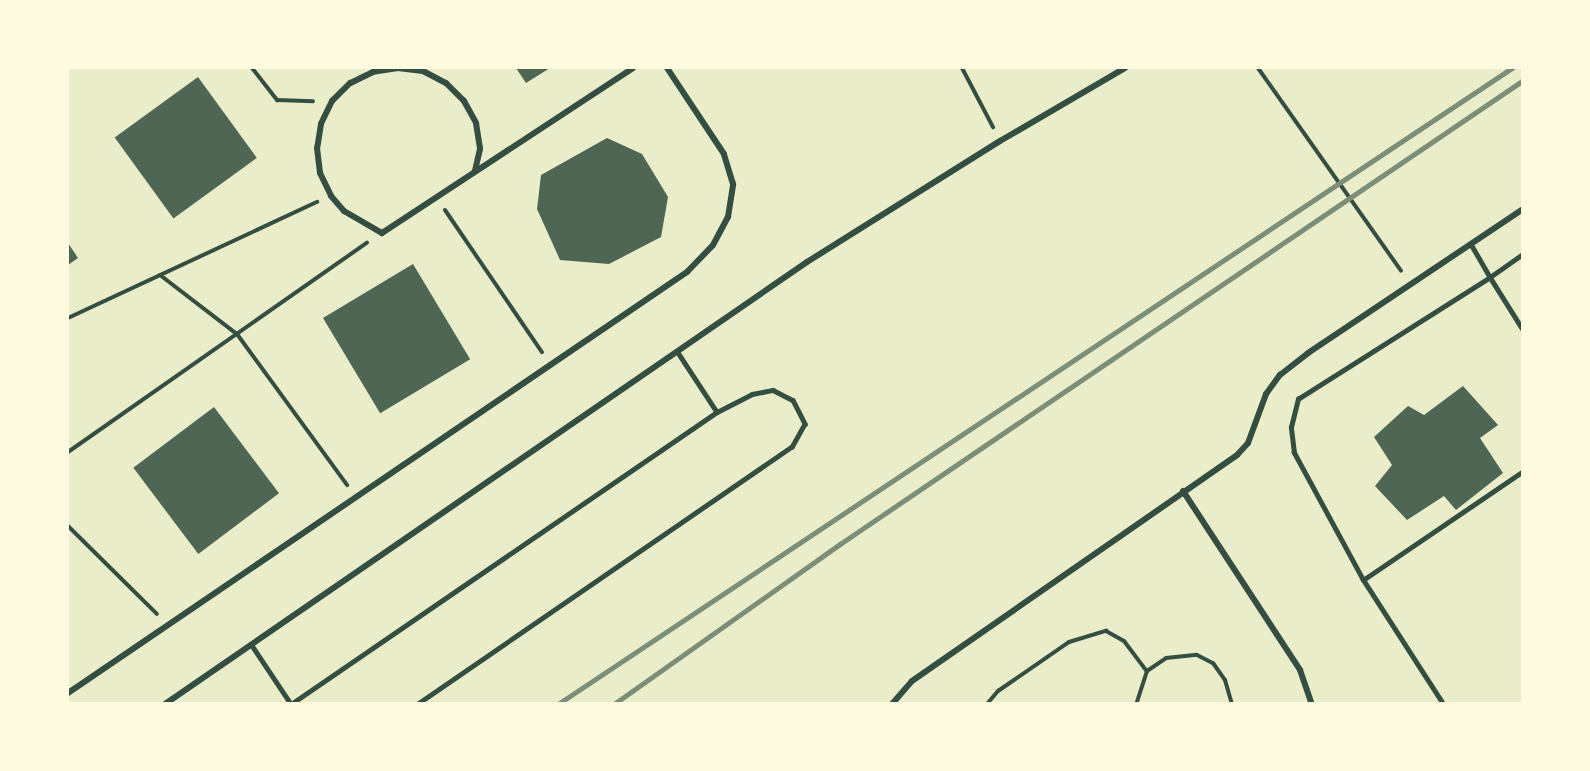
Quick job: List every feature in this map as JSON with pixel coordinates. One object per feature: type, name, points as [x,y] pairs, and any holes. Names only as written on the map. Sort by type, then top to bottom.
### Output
[{"type":"street","points":[[475,171],[480,149],[476,123],[464,101],[446,83],[423,71],[398,68],[373,72],[350,83],[332,101],[321,124],[317,148],[320,173],[331,196],[344,211],[382,233],[633,68]]},
{"type":"street","points":[[68,693],[687,272],[713,245],[728,217],[733,184],[724,154],[667,68]]},
{"type":"street","points":[[165,704],[807,262],[1000,141],[1125,68]]},
{"type":"street","points":[[892,704],[912,681],[1237,455],[1248,443],[1266,394],[1280,375],[1522,210]]},
{"type":"street","points":[[1183,492],[1300,670],[1312,704]]},
{"type":"lane","points":[[1471,244],[1522,328]]},
{"type":"lane","points":[[1443,704],[1363,580],[1294,453],[1291,427],[1298,399],[1522,255]]},
{"type":"lane","points":[[677,351],[717,412]]},
{"type":"lane","points":[[252,644],[291,704],[717,412],[752,394],[773,390],[793,400],[805,424],[792,447],[755,475],[418,704]]},
{"type":"lane","points":[[1363,580],[1522,472]]},
{"type":"path","points":[[252,68],[277,100],[332,101]]},
{"type":"path","points":[[962,68],[1000,141]]},
{"type":"path","points":[[1258,68],[1411,285]]},
{"type":"path","points":[[68,318],[331,196]]},
{"type":"path","points":[[436,197],[551,365]]},
{"type":"path","points":[[68,452],[382,233]]},
{"type":"path","points":[[160,275],[237,334],[356,497]]},
{"type":"path","points":[[68,526],[168,624]]},
{"type":"path","points":[[987,704],[998,691],[1069,642],[1087,634],[1106,631],[1124,641],[1147,671]]},
{"type":"path","points":[[1136,704],[1147,671],[1166,658],[1197,655],[1213,663],[1225,680],[1232,704]]},
{"type":"building","points":[[516,68],[550,68],[526,83]]},
{"type":"building","points":[[198,77],[257,158],[173,218],[115,138]]},
{"type":"building","points":[[607,138],[642,154],[668,197],[661,237],[609,264],[560,260],[537,209],[541,175]]},
{"type":"building","points":[[68,243],[78,258],[68,265]]},
{"type":"building","points":[[413,264],[470,359],[380,413],[323,318]]},
{"type":"building","points":[[1463,386],[1498,425],[1480,438],[1503,473],[1456,510],[1444,496],[1407,520],[1375,486],[1392,465],[1374,437],[1408,406],[1424,415]]},
{"type":"building","points":[[214,407],[279,493],[198,554],[133,468]]},
{"type":"railway","points":[[558,704],[1512,68]]},
{"type":"railway","points":[[614,704],[840,544],[1522,81]]}]
